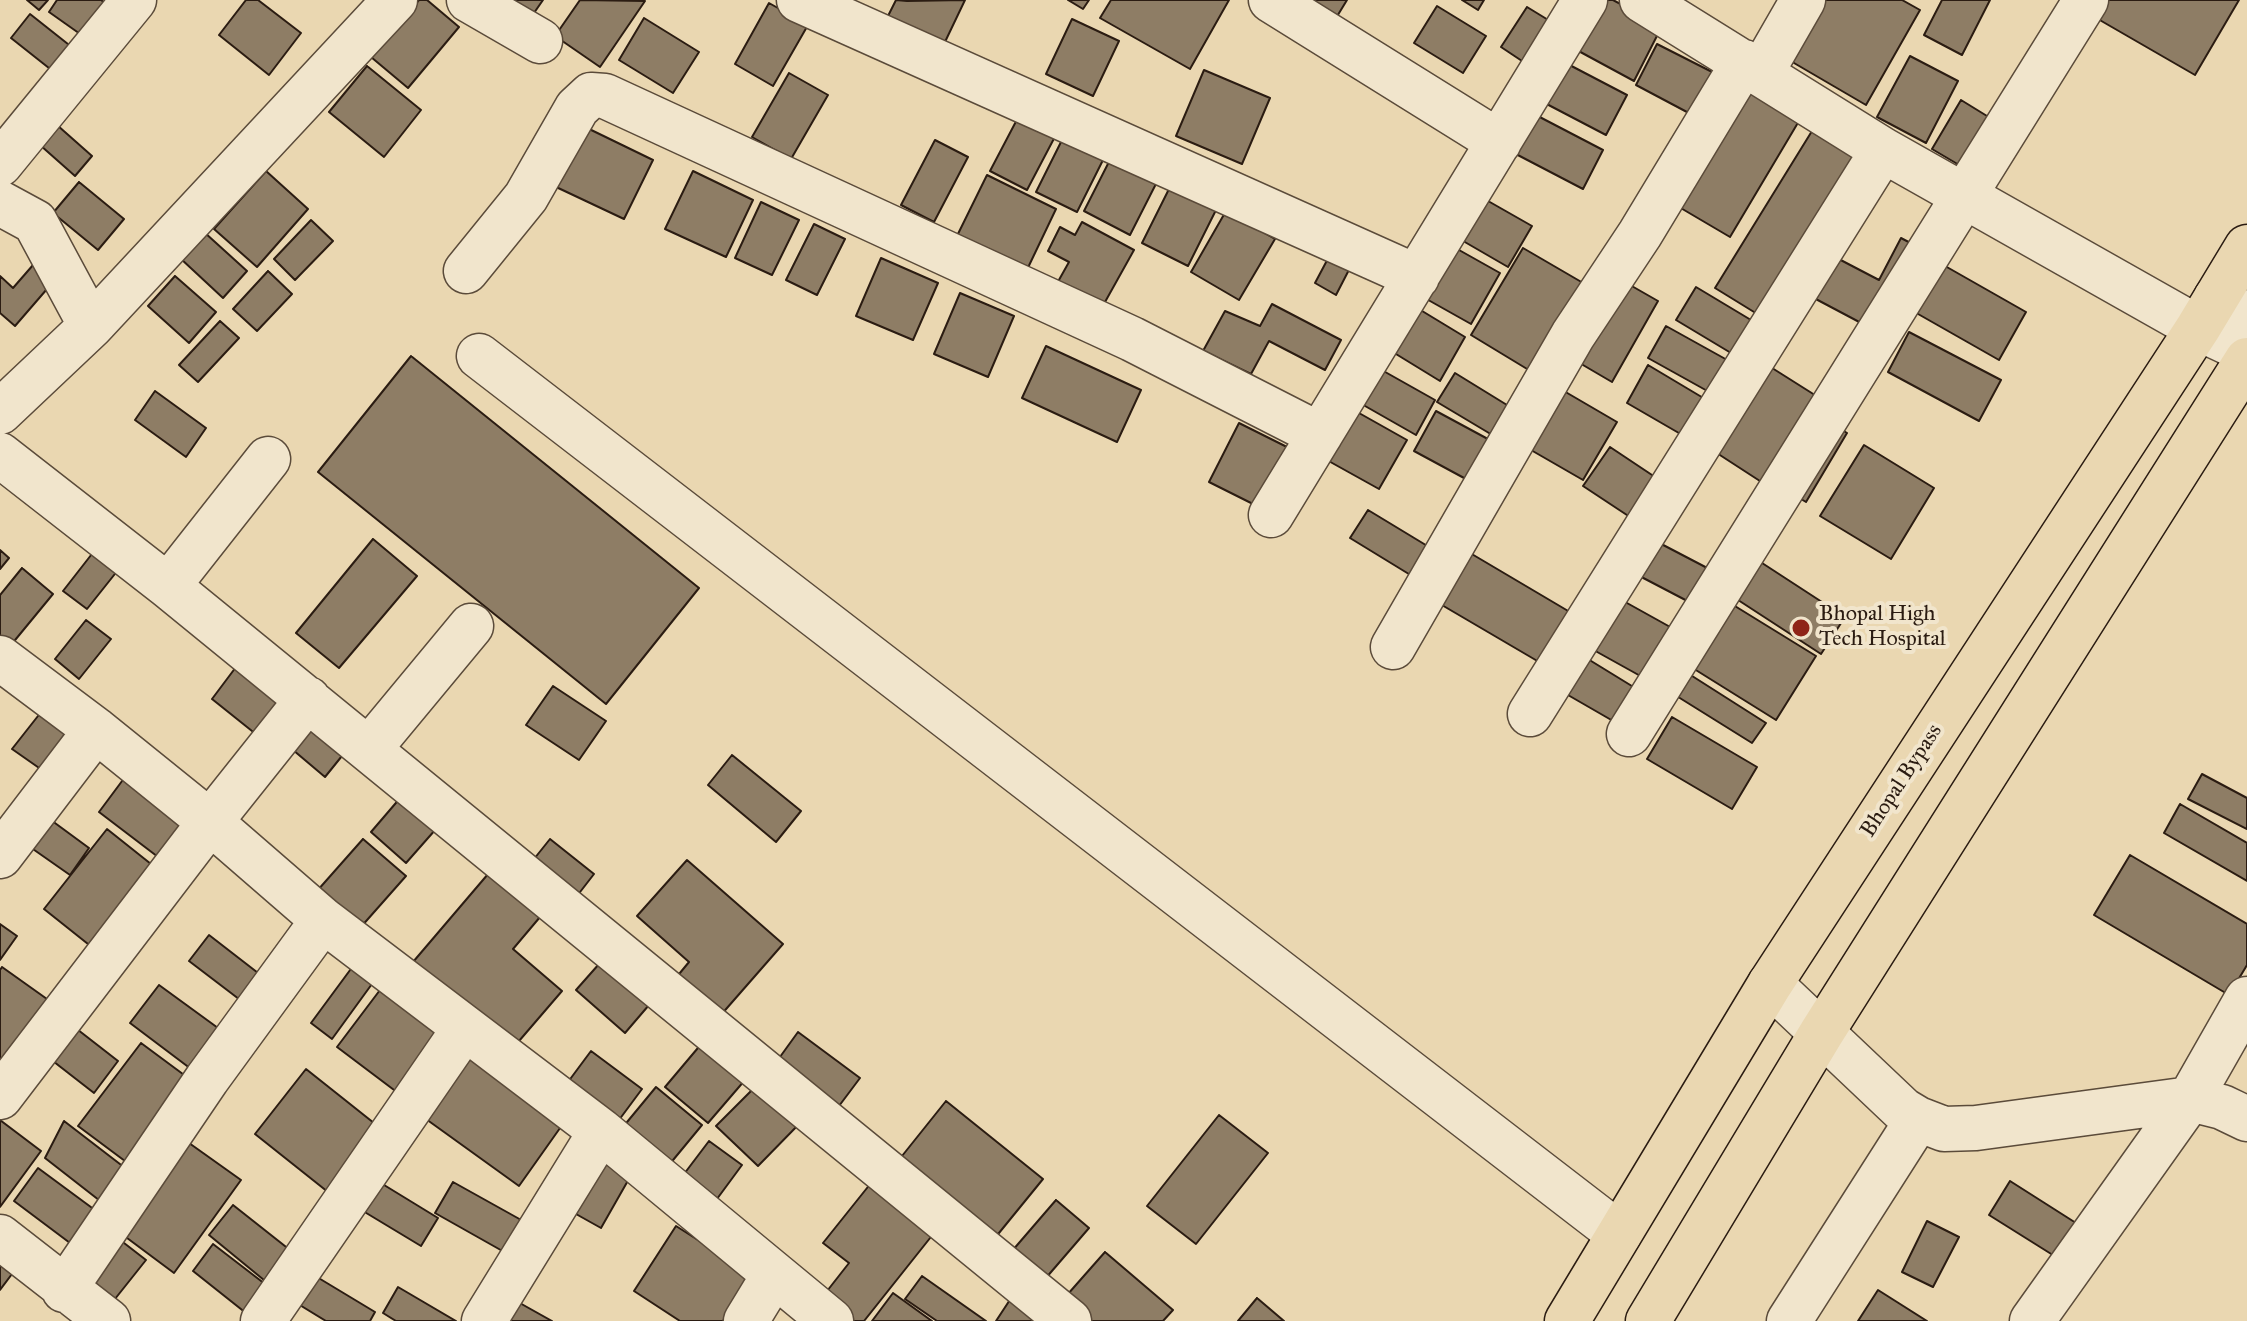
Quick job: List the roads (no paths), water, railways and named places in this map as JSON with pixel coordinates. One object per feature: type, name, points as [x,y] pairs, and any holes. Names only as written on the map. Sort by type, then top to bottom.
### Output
[{"type":"main road","name":"Bhopal Bypass","points":[[1567,1321],[1770,984],[2220,314],[2247,247]]},
{"type":"main road","points":[[1648,1321],[1822,1032],[2247,360]]},
{"type":"street","points":[[0,164],[134,0]]},
{"type":"street","points":[[0,412],[91,326],[395,0]]},
{"type":"street","points":[[469,0],[540,41]]},
{"type":"street","points":[[1271,0],[1499,142]]},
{"type":"street","points":[[1271,515],[1585,0]]},
{"type":"street","points":[[1642,0],[1962,196],[2220,314],[2247,351]]},
{"type":"street","points":[[1393,647],[1573,335],[1752,68],[1803,0]]},
{"type":"street","points":[[805,1],[1417,277]]},
{"type":"street","points":[[1629,734],[1962,196],[2068,6]]},
{"type":"street","points":[[466,271],[526,197],[577,108],[591,95],[605,96],[1132,339],[1320,435]]},
{"type":"street","points":[[1530,714],[1883,150]]},
{"type":"street","points":[[0,203],[35,222],[91,326]]},
{"type":"street","points":[[479,356],[1619,1234]]},
{"type":"street","points":[[0,455],[308,699],[1069,1321]]},
{"type":"street","points":[[168,586],[268,459]]},
{"type":"street","points":[[369,749],[471,626]]},
{"type":"street","points":[[0,658],[210,822],[323,920],[601,1131],[831,1321]]},
{"type":"street","points":[[0,1097],[308,699]]},
{"type":"street","points":[[0,856],[96,730]]},
{"type":"street","points":[[64,1290],[207,1079],[323,920]]},
{"type":"street","points":[[1770,984],[1903,1110],[1944,1129],[1976,1128],[2190,1099],[2222,1107],[2247,1119]]},
{"type":"street","points":[[2032,1321],[2190,1099],[2247,999]]},
{"type":"street","points":[[263,1321],[464,1029]]},
{"type":"street","points":[[1789,1321],[1918,1119]]},
{"type":"street","points":[[484,1321],[601,1131]]},
{"type":"street","points":[[0,1237],[64,1290],[108,1321]]},
{"type":"street","points":[[746,1321],[774,1275]]},
{"type":"place","name":"Bhopal High Tech Hospital","points":[[1801,628]]}]
